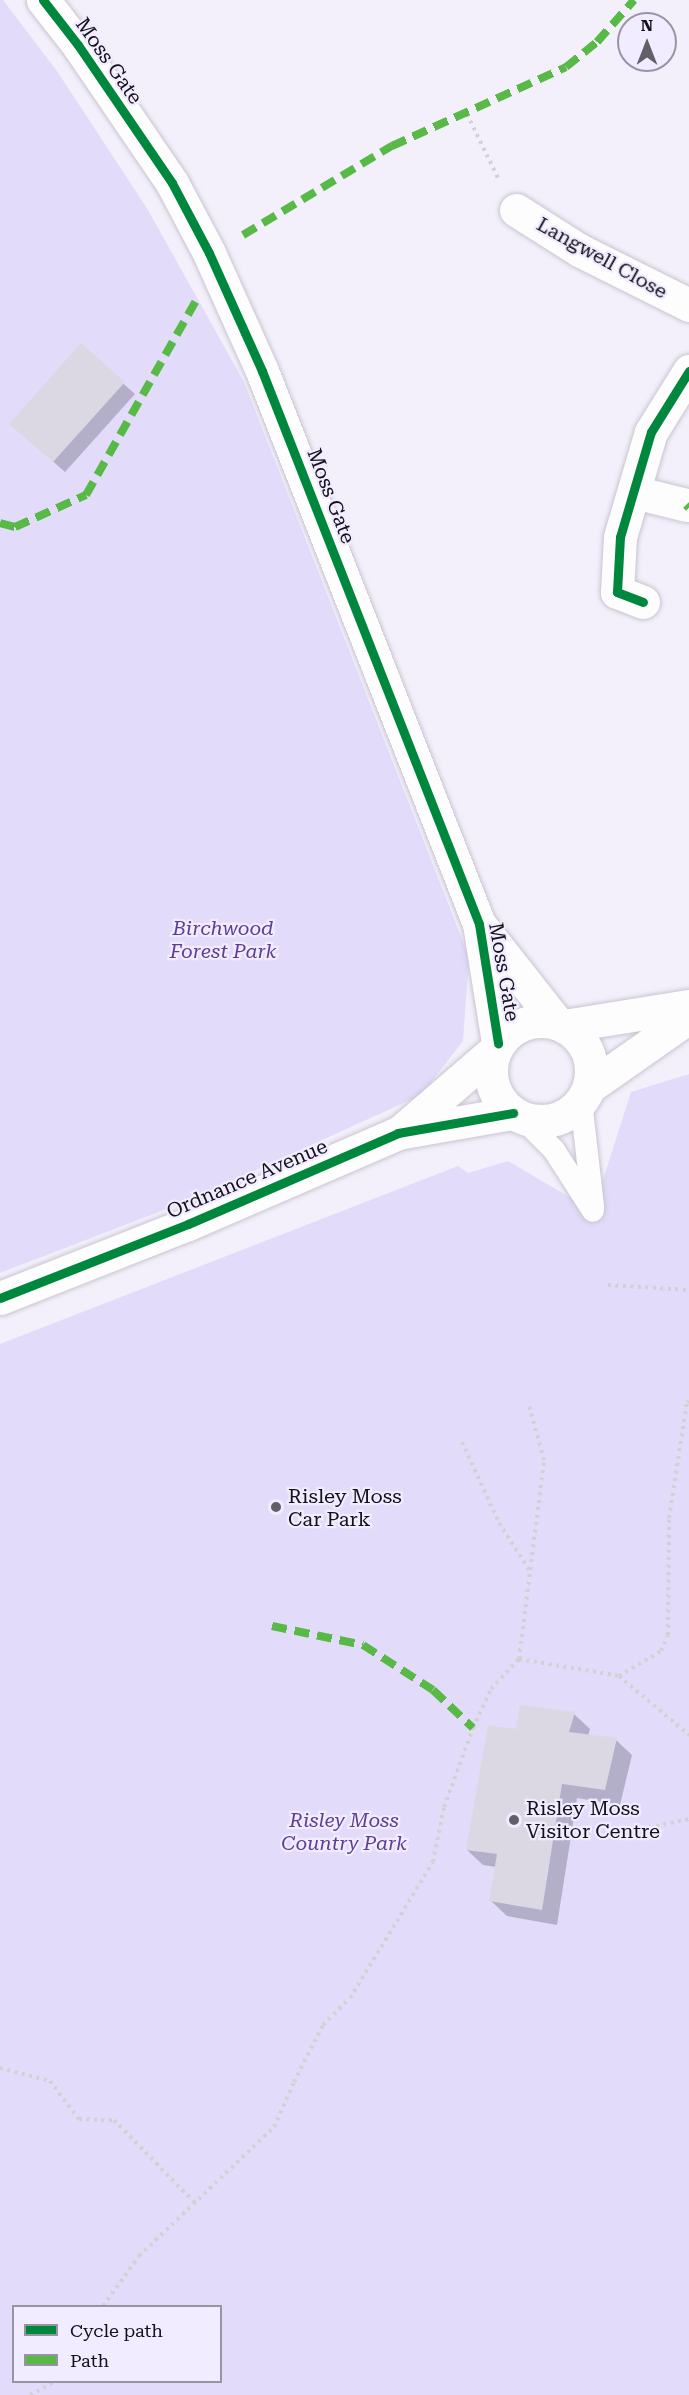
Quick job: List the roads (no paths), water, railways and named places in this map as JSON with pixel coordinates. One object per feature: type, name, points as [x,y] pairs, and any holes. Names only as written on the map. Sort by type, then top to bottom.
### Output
[{"type":"street","name":"Moss Gate","points":[[43,0],[78,45],[172,183],[209,253],[262,371],[479,924],[496,1047]]},
{"type":"street","name":"Langwell Close","points":[[516,210],[579,250],[689,305]]},
{"type":"street","points":[[643,602],[617,592],[620,537],[651,432],[689,371]]},
{"type":"street","points":[[634,492],[686,505]]},
{"type":"street","name":"Moss Gate","points":[[479,924],[561,1024]]},
{"type":"street","points":[[689,1006],[561,1024],[540,1020],[524,1023],[509,1031],[496,1047],[490,1068],[492,1085],[500,1101],[517,1115],[537,1121],[554,1120],[569,1113],[585,1094],[689,1017]]},
{"type":"street","points":[[561,1024],[585,1045],[591,1073],[585,1094]]},
{"type":"street","name":"Ordnance Avenue","points":[[398,1133],[496,1047]]},
{"type":"street","name":"Ordnance Avenue","points":[[0,1298],[188,1224],[398,1133],[517,1115]]},
{"type":"lane","points":[[517,1115],[554,1150],[593,1211],[585,1094]]},
{"type":"place","name":"Risley Moss Car Park","points":[[276,1507]]},
{"type":"place","name":"Risley Moss Visitor Centre","points":[[514,1820]]},
{"type":"park label","name":"Birchwood Forest Park","points":[[223,940]]},
{"type":"park label","name":"Risley Moss Country Park","points":[[344,1832]]}]
